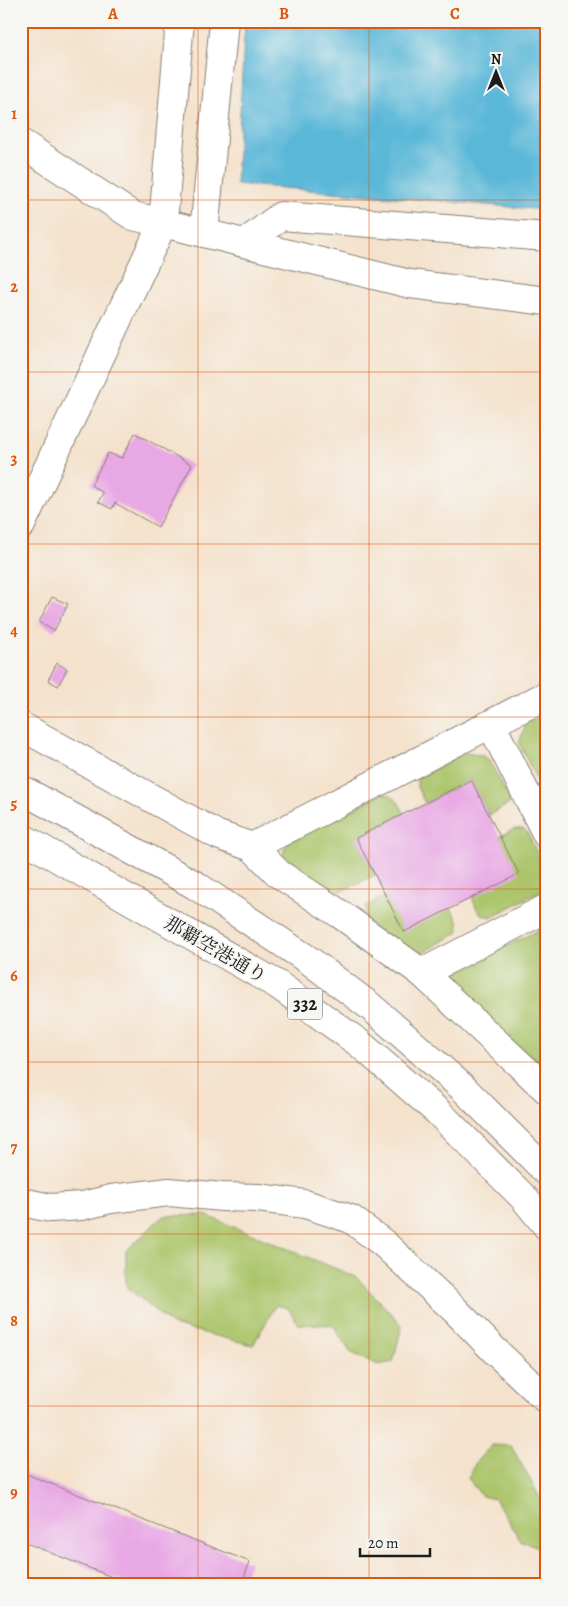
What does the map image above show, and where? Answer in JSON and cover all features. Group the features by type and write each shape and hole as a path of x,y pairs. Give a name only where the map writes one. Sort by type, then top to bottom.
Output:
{"main road":[{"path":"21,525 162,223 180,21"},
{"path":"204,233 224,21"},
{"path":"21,143 133,216 410,284 547,301"},
{"path":"245,243 281,216 547,238"},
{"path":"252,847 547,695"},
{"path":"490,724 547,835"},
{"path":"21,726 218,835 252,847 279,874 340,914 422,973 547,1090"},
{"name":"那覇空港通り","path":"21,789 194,885 310,961 371,1007 462,1087 547,1172"},
{"name":"那覇空港通り","path":"21,837 278,985 358,1043 438,1112 524,1198 547,1226"},
{"path":"422,973 547,908"},
{"path":"21,1202 51,1208 82,1206 169,1192 258,1198 305,1204 351,1220 383,1243 456,1310 496,1352 547,1400"}],"green space":[{"path":"541,718 547,722 547,786 538,782 519,743 527,721"},
{"path":"464,753 482,755 488,759 510,799 509,804 489,815 471,780 425,803 417,787 417,778"},
{"path":"383,793 396,800 404,814 357,838 375,875 335,894 327,894 285,867 283,853 290,841"},
{"path":"515,829 523,829 527,832 544,867 545,884 539,892 491,917 483,915 478,911 472,897 500,836"},
{"path":"386,896 451,908 458,921 459,932 420,954 411,954 366,922 366,906"},
{"path":"547,926 547,1079 453,986 453,976 458,970"},
{"path":"205,1215 356,1277 402,1325 393,1362 378,1365 350,1352 333,1325 298,1324 288,1308 276,1305 253,1345 172,1325 126,1286 126,1251 163,1216"},
{"path":"492,1445 511,1446 547,1510 547,1550 520,1540 495,1499 482,1496 468,1479 476,1462"}],"water":[{"path":"245,21 547,21 547,210 236,184"}],"building":[{"path":"135,433 192,465 158,527 115,503 112,509 98,502 103,493 91,485 108,453 122,458"},
{"path":"52,597 68,604 54,631 39,622"},
{"path":"57,663 67,669 58,686 48,680"},
{"path":"471,780 519,874 404,932 356,838"},
{"path":"21,1472 250,1562 241,1585 132,1585 21,1541"}]}
